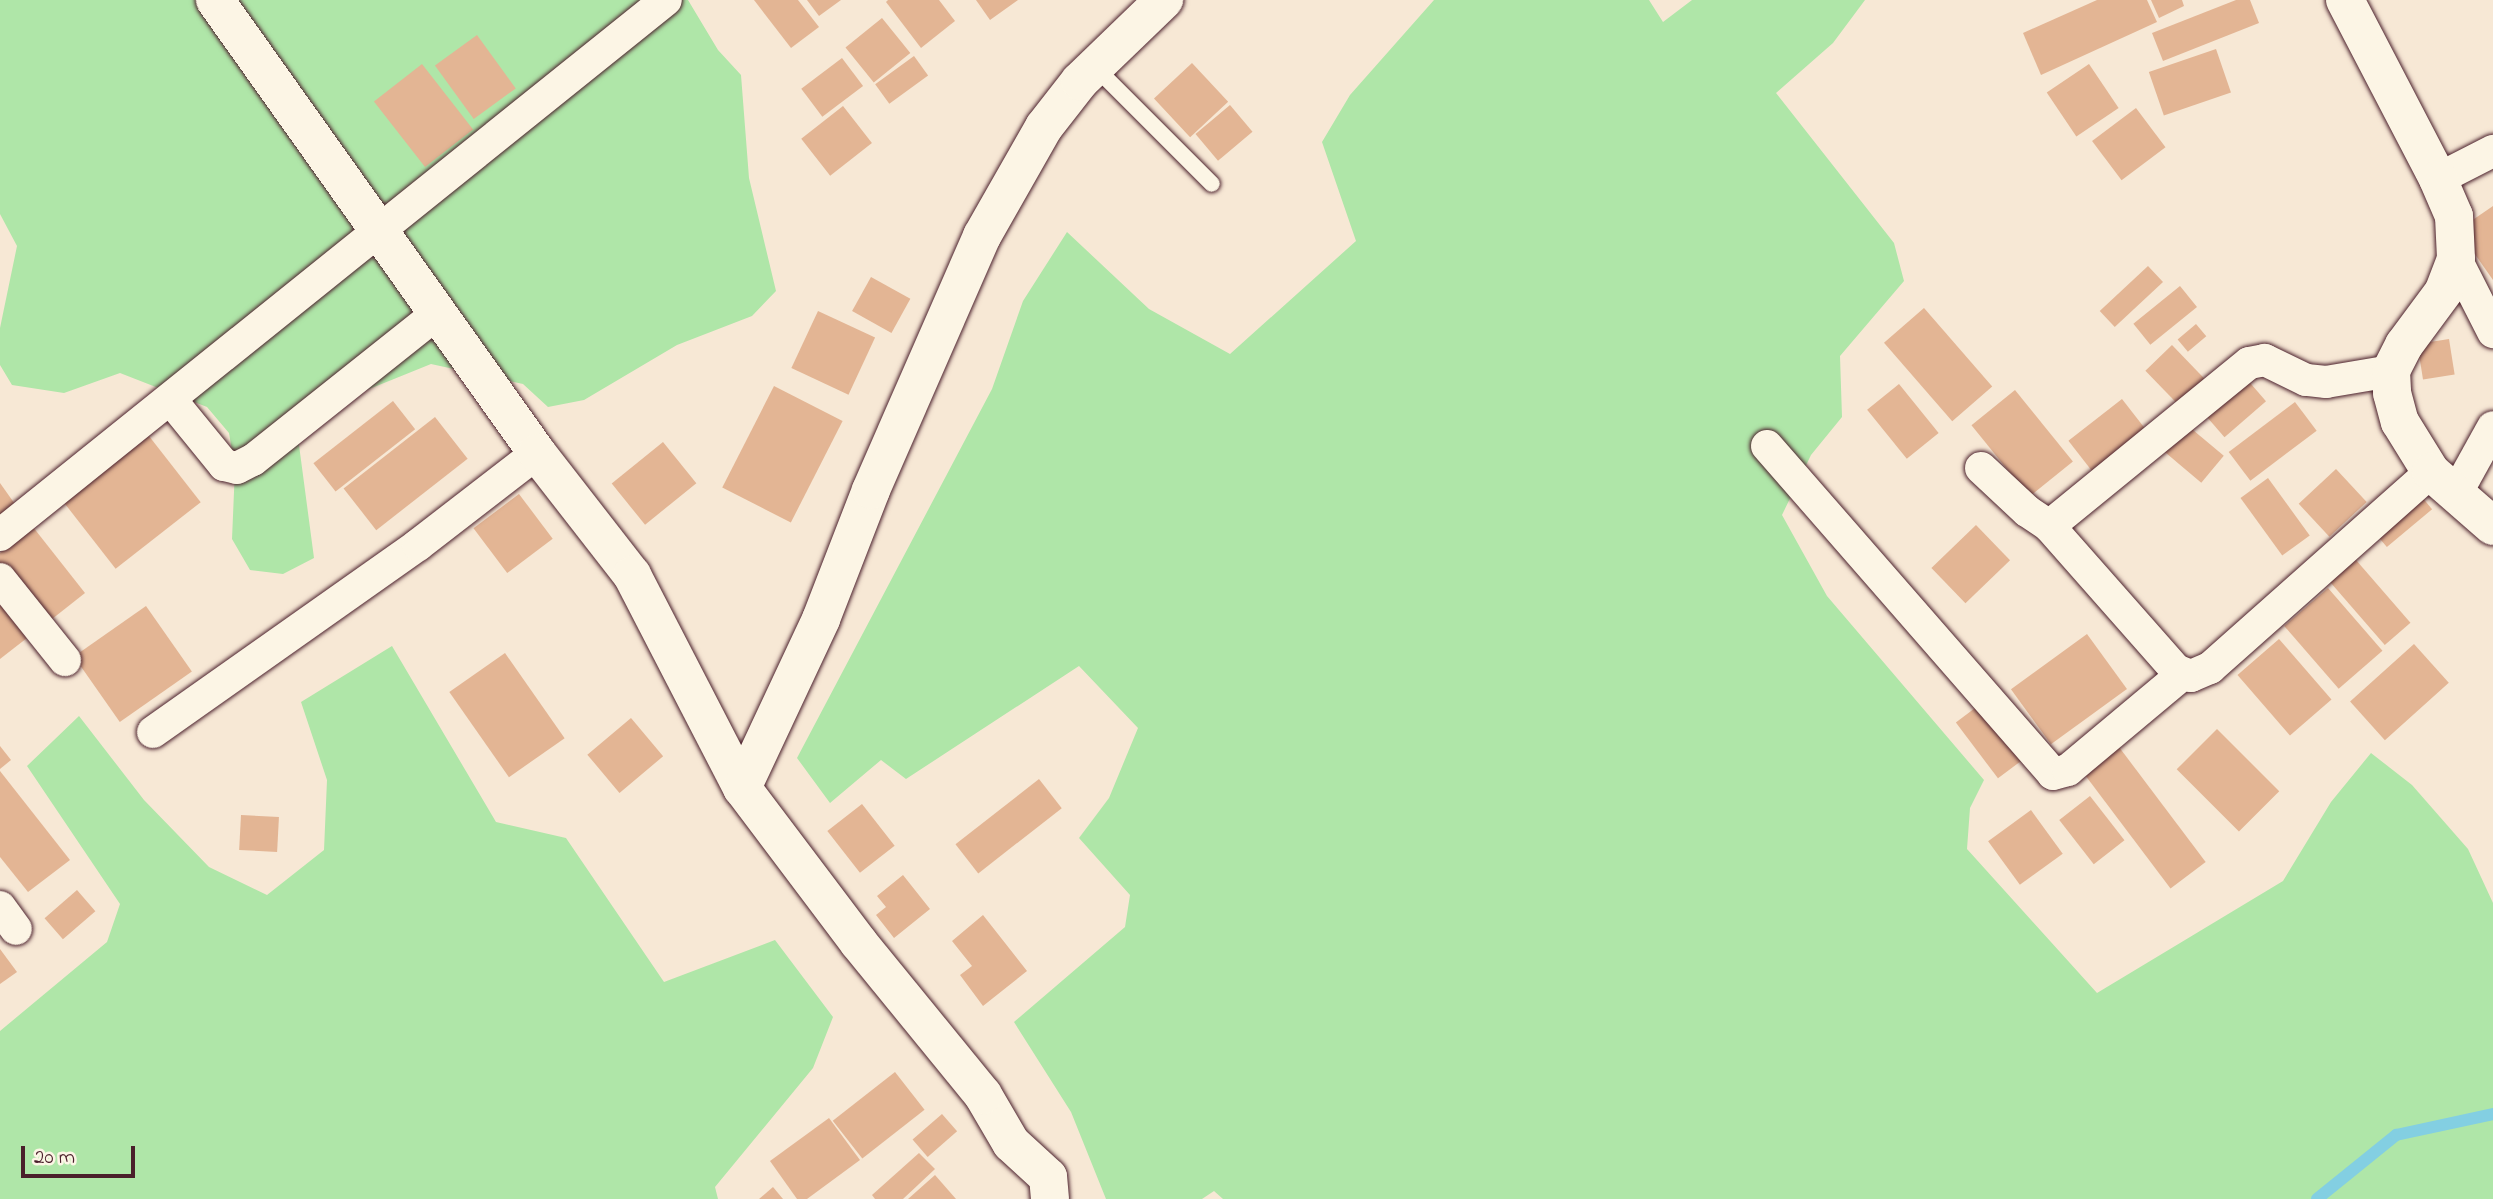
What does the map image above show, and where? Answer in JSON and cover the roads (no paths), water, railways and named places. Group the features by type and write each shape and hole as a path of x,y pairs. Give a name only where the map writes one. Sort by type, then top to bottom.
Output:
{"street":[{"path":"215,0 537,453 632,575 741,788 859,943 983,1095 1012,1143 1048,1177 1051,1199"},
{"path":"0,535 666,0"},
{"path":"741,788 821,619 876,478 982,236 1044,127 1095,67 1164,0"},
{"path":"2345,0 2438,179 2454,216 2456,258 2444,291 2404,345 2391,371 2392,393 2400,422 2444,482 2493,526"},
{"path":"2438,179 2493,151"},
{"path":"2456,258 2493,332"},
{"path":"171,400 224,465 237,468 253,460 438,313"},
{"path":"2049,526 2249,363 2265,359 2306,380 2326,382 2391,371"},
{"path":"1767,446 2053,774 2068,770 2183,674 2200,674 2210,667 2444,482 2493,427"},
{"path":"153,732 418,545 537,453"},
{"path":"1980,468 2027,511 2049,526 2183,674"},
{"path":"0,579 65,660"}],"lane":[{"path":"1095,67 1212,184"}],"waterway":[{"path":"2317,1199 2396,1135 2493,1114"}]}
